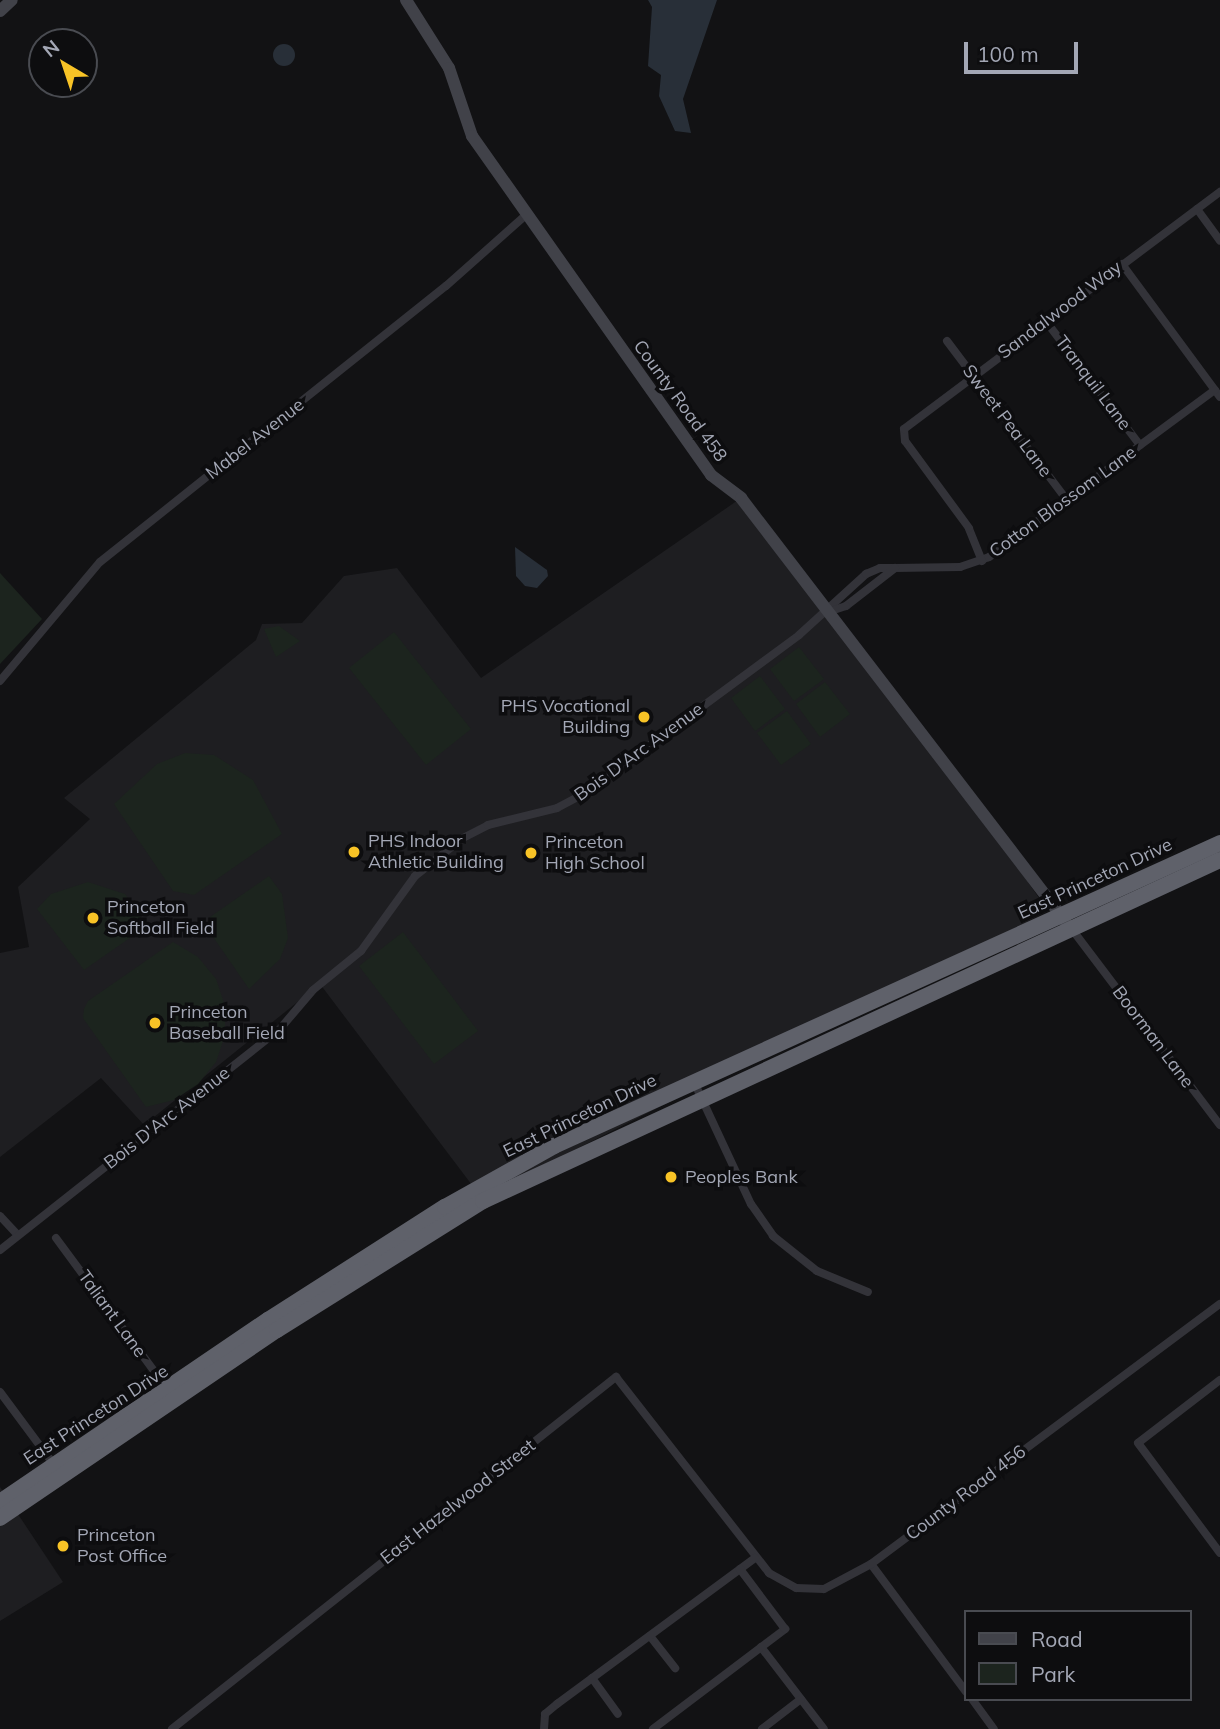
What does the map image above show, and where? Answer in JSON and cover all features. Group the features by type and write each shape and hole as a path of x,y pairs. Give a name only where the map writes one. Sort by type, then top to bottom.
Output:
{"highway":[{"name":"East Princeton Drive","path":"1066,922 1220,843"},
{"name":"East Princeton Drive","path":"0,1518 58,1470 169,1391 189,1384 445,1207 554,1146 697,1090 1066,922 1220,860"},
{"name":"East Princeton Drive","path":"0,1502 58,1470 458,1215 563,1163 697,1090"},
{"path":"554,1146 563,1163"}],"street":[{"path":"0,10 12,0"},
{"name":"County Road 458","path":"407,0 449,68 472,136 711,475 741,498 1066,922"},
{"name":"Sandalwood Way","path":"982,561 969,528 902,431 1045,320 1220,192"},
{"path":"1197,209 1220,240"},
{"name":"Mabel Avenue","path":"0,681 40,639 100,562 446,286 527,214"},
{"path":"1122,264 1217,394"},
{"name":"Tranquil Lane","path":"1045,320 1140,445"},
{"name":"Sweet Pea Lane","path":"947,341 1067,500"},
{"name":"Cotton Blossom Lane","path":"827,612 838,595 870,571 960,567 982,561 1140,445 1217,394"},
{"path":"827,612 846,606 895,568"},
{"name":"Bois D'Arc Avenue","path":"0,1250 279,1030 313,990 361,951 412,880 437,858 482,827 557,808 585,793 827,612"},
{"name":"Boorman Lane","path":"1066,922 1220,1125"},
{"path":"697,1090 751,1203 773,1236 817,1271 868,1292"},
{"path":"0,1216 18,1236"},
{"name":"Taliant Lane","path":"56,1238 169,1391"},
{"name":"County Road 456","path":"716,1506 755,1558 781,1582 810,1590 837,1586 871,1564 1220,1304"},
{"name":"East Hazelwood Street","path":"172,1729 616,1377 716,1506"},
{"path":"1220,1380 1138,1443 1220,1553"},
{"path":"0,1392 58,1470"},
{"path":"544,1729 545,1714 755,1558"},
{"path":"871,1564 964,1689"},
{"path":"653,1729 785,1629 740,1569"},
{"path":"650,1636 675,1668"},
{"path":"761,1647 824,1729"},
{"path":"592,1678 618,1714"},
{"path":"762,1729 801,1699"},
{"path":"973,1701 994,1729"}],"shaded area":[{"path":"648,0 717,0 683,99 691,133 675,131 659,96 661,75 648,66 652,7"},
{"path":"284,44 292,47 295,55 292,63 284,66 276,63 273,55 276,47"},
{"name":"Princeton High School","path":"741,498 954,776 1048,911 481,1197 320,984 144,1125 101,1078 0,1157 0,953 29,947 18,887 90,819 64,798 256,640 262,624 302,623 344,576 397,568 481,678"},
{"path":"515,547 547,570 548,576 537,588 525,586 516,576"},
{"path":"0,1487 63,1582 0,1621"}],"green space":[{"path":"0,573 42,619 0,664"},
{"path":"279,626 300,641 276,657 264,629"},
{"path":"394,632 471,729 426,765 349,668"},
{"path":"799,647 824,679 794,701 770,669"},
{"path":"760,676 785,709 755,731 731,698"},
{"path":"825,682 850,714 820,737 796,704"},
{"path":"787,711 811,744 781,765 757,733"},
{"path":"185,753 214,755 253,780 282,834 194,895 173,891 114,804 157,764"},
{"path":"269,876 282,894 288,938 280,959 249,989 207,928 210,917"},
{"name":"Princeton Softball Field","path":"88,882 125,894 147,926 84,970 37,909 51,894"},
{"path":"403,932 478,1031 434,1064 359,966"},
{"name":"Princeton Baseball Field","path":"173,942 198,957 216,979 225,1006 225,1035 216,1062 198,1084 174,1100 146,1107 83,1018 84,1009 88,1001"}],"place":[{"name":"PHS Vocational Building","path":"644,717"},
{"name":"PHS Indoor Athletic Building","path":"354,852"},
{"name":"Princeton High School","path":"531,853"},
{"name":"Princeton Softball Field","path":"93,918"},
{"name":"Princeton Baseball Field","path":"155,1023"},
{"name":"Peoples Bank","path":"671,1177"},
{"name":"Princeton Post Office","path":"63,1546"}]}
